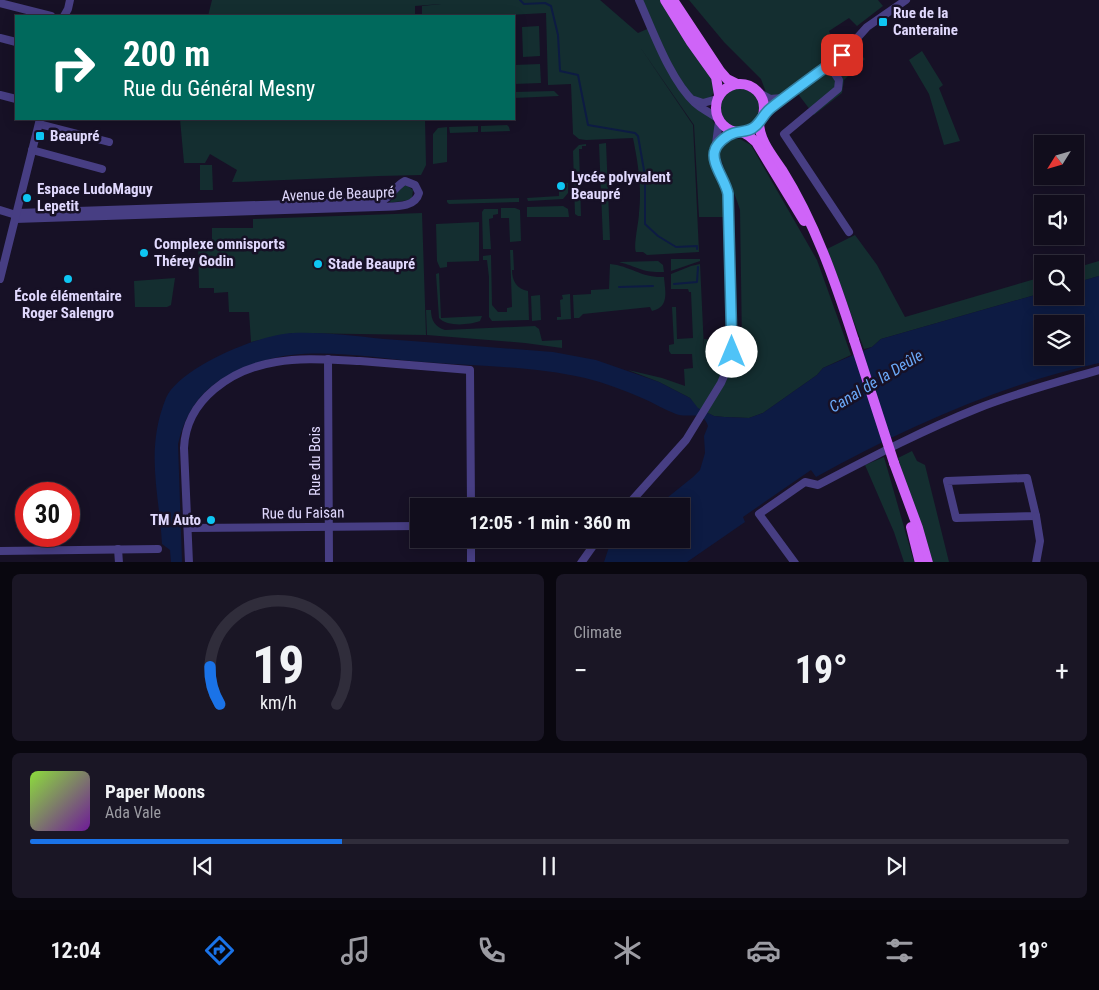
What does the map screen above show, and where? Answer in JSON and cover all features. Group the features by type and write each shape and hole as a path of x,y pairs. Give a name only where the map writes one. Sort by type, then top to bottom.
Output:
{"main road":[{"path":"665,0 691,42 716,77 718,84 716,108 718,119 727,128 752,138 758,145 806,226 836,287"},
{"path":"673,0 717,68 727,79 737,84 747,85 758,92 763,102 761,119 762,140 811,222 836,287 928,562"},
{"path":"718,97 727,88 737,84"},
{"path":"739,132 752,129 761,119"},
{"path":"894,463 920,562"}],"street":[{"path":"65,15 70,0"},
{"path":"634,498 694,428 729,367 733,346 728,194 726,184 715,163 714,151 718,119 690,98 671,70 639,0"},
{"path":"761,119 786,96 849,48 868,27 906,0"},
{"path":"5,2 47,15"},
{"path":"0,38 15,42"},
{"path":"829,65 839,80 838,89 834,95 784,134 850,232"},
{"path":"758,92 767,98 776,100 786,96"},
{"path":"0,95 15,99"},
{"path":"690,98 703,103 718,97"},
{"path":"0,279 39,122 109,142"},
{"path":"714,151 725,138 739,132"},
{"path":"32,150 102,169"},
{"name":"Avenue de Beaupré","path":"405,181 415,185 418,193 416,200 410,204 385,207 16,216 380,201 388,198 398,185 405,181"},
{"path":"0,210 16,216"},
{"path":"189,562 184,437 195,410 206,396 226,381 263,365 288,360 328,360 470,370 471,498"},
{"name":"Rue du Bois","path":"328,360 330,562"},
{"path":"795,562 759,514 805,482 818,485 904,440 969,412 1024,392 1099,370"},
{"path":"1036,516 956,518 947,482 1027,478 1036,516 1040,541 1036,562"},
{"name":"Rue du Faisan","path":"188,528 410,526"},
{"path":"471,548 471,562"},
{"path":"581,562 591,548"},
{"path":"118,549 118,562"},
{"path":"0,551 158,549"}],"green space":[{"path":"212,0 600,0 638,33 654,26 642,0 662,0 714,81 714,92 711,97 705,100 705,112 714,124 715,130 709,155 712,169 723,193 725,217 699,217 694,125 640,47 693,125 699,252 647,255 643,252 636,252 640,184 633,138 586,140 579,139 573,134 571,84 548,85 546,13 422,15 422,6 441,4 415,6 415,15 208,15"},
{"path":"689,0 878,0 883,6 857,26 849,18 829,31 837,49 845,58 855,49 865,59 844,80 842,93 814,115 792,86 777,97 767,95 761,79 724,42"},
{"path":"539,26 540,56 523,57 522,27"},
{"path":"922,51 943,85 939,88 960,141 944,145 929,94 909,60"},
{"path":"540,64 541,83 515,84 515,65"},
{"path":"740,88 754,94 760,108 754,122 740,128 726,122 720,108 726,94"},
{"path":"554,91 559,96 515,98 515,92"},
{"path":"180,120 425,120 426,165 421,175 232,182 237,170 210,154 205,163 184,163"},
{"path":"507,125 510,131 481,132 481,126"},
{"path":"478,126 478,132 450,133 449,127"},
{"path":"447,127 447,162 433,164 433,134 438,128"},
{"path":"734,139 740,139 751,145 817,260 851,355 823,368 817,375 763,413 749,418 714,416 697,408 690,398 659,382 628,370 685,386 684,369 693,368 692,354 671,354 669,345 674,344 672,307 676,307 677,339 693,338 691,292 688,289 671,289 671,274 691,266 700,264 704,349 704,339 742,343 740,210 719,152 724,145"},
{"path":"606,143 610,240 603,240 599,144"},
{"path":"586,144 586,146 582,146 582,149 579,149 581,216 578,216 575,214 573,151 579,145"},
{"path":"200,165 212,165 213,190 200,190"},
{"path":"559,183 568,183 568,193 563,199 528,201 527,198 559,196"},
{"path":"406,185 413,190 412,198 389,203 401,187"},
{"path":"519,198 519,202 449,204 447,202 447,200"},
{"path":"563,206 568,209 569,217 527,217 527,207"},
{"path":"501,208 520,210 521,241 510,242 509,218 501,218"},
{"path":"484,209 498,209 498,214 493,215 493,218 489,219 491,249 483,249 482,212"},
{"name":"Stade Beaupré","path":"422,213 426,335 293,333 251,342 249,312 229,312 228,292 214,293 214,288 199,288 198,240 212,240 212,228 253,228 253,219"},
{"path":"479,222 479,261 447,262 447,267 440,268 437,261 436,224"},
{"path":"855,235 877,265 905,317 1034,279 1034,295 881,339 872,347 864,349 827,249"},
{"path":"510,250 513,250 514,270 512,270 514,281 518,286 528,291 529,320 492,321 489,317 487,260 483,260 483,256 491,255 492,305 498,312 507,312 507,308 512,307"},
{"path":"671,259 700,259 700,261 671,271"},
{"path":"658,261 663,265 664,272 645,271 619,262"},
{"path":"1099,261 1099,276 1084,280 1084,265"},
{"path":"610,264 649,276 664,277 665,298 662,306 652,311 650,307 583,314 579,318 574,318 573,295 591,294 591,290 609,289"},
{"path":"439,273 441,318 482,316 480,321 453,324 439,318 436,274"},
{"path":"175,278 171,305 167,307 135,307 134,281"},
{"path":"570,294 571,319 557,320 557,317 561,317 560,300 563,299 562,295"},
{"path":"540,295 541,320 532,321 531,296"},
{"path":"426,310 431,310 434,323 445,330 535,326 539,329 542,341 562,340 562,348 427,335"},
{"path":"912,451 917,461 925,465 949,562 932,562 898,458"},
{"path":"884,457 914,562 904,562 894,532 865,465"}],"water":[{"name":"Canal de la Deûle","path":"1099,276 1099,363 1025,383 953,410 918,425 816,477 811,470 743,517 745,522 687,562 604,562 609,548 690,548 690,498 667,498 700,470 705,453 704,436 708,426 703,418 676,414 614,387 565,374 525,369 323,353 284,356 249,366 221,380 209,388 199,399 183,427 178,444 182,562 171,562 170,550 162,544 155,453 156,435 166,398 174,386 204,364 222,354 261,339 293,333 316,333 553,352 596,360 659,382 690,398 698,408 714,416 749,418 763,413 817,375 823,368 872,347 881,339 1034,295 1034,305 1084,305 1084,280"}],"waterway":[{"path":"520,0 524,4 545,3 551,6 558,35 560,71 578,75 588,125 635,133 638,136 645,176 645,224 658,236 676,247 697,246 697,249"},
{"path":"674,284 697,282 698,267"},
{"path":"619,287 653,286"}],"place":[{"name":"Rue de la Canteraine","path":"883,22"},
{"name":"Beaupré","path":"40,136"},
{"name":"Lycée polyvalent Beaupré","path":"561,186"},
{"name":"Espace LudoMaguy Lepetit","path":"27,198"},
{"name":"Complexe omnisports Thérey Godin","path":"144,253"},
{"name":"Stade Beaupré","path":"318,264"},
{"name":"École élémentaire Roger Salengro","path":"68,279"},
{"name":"TM Auto","path":"211,520"}],"route":[{"path":"732,352 728,194 726,184 715,163 714,151 730,135 754,128 762,116 769,110 842,55"}]}
